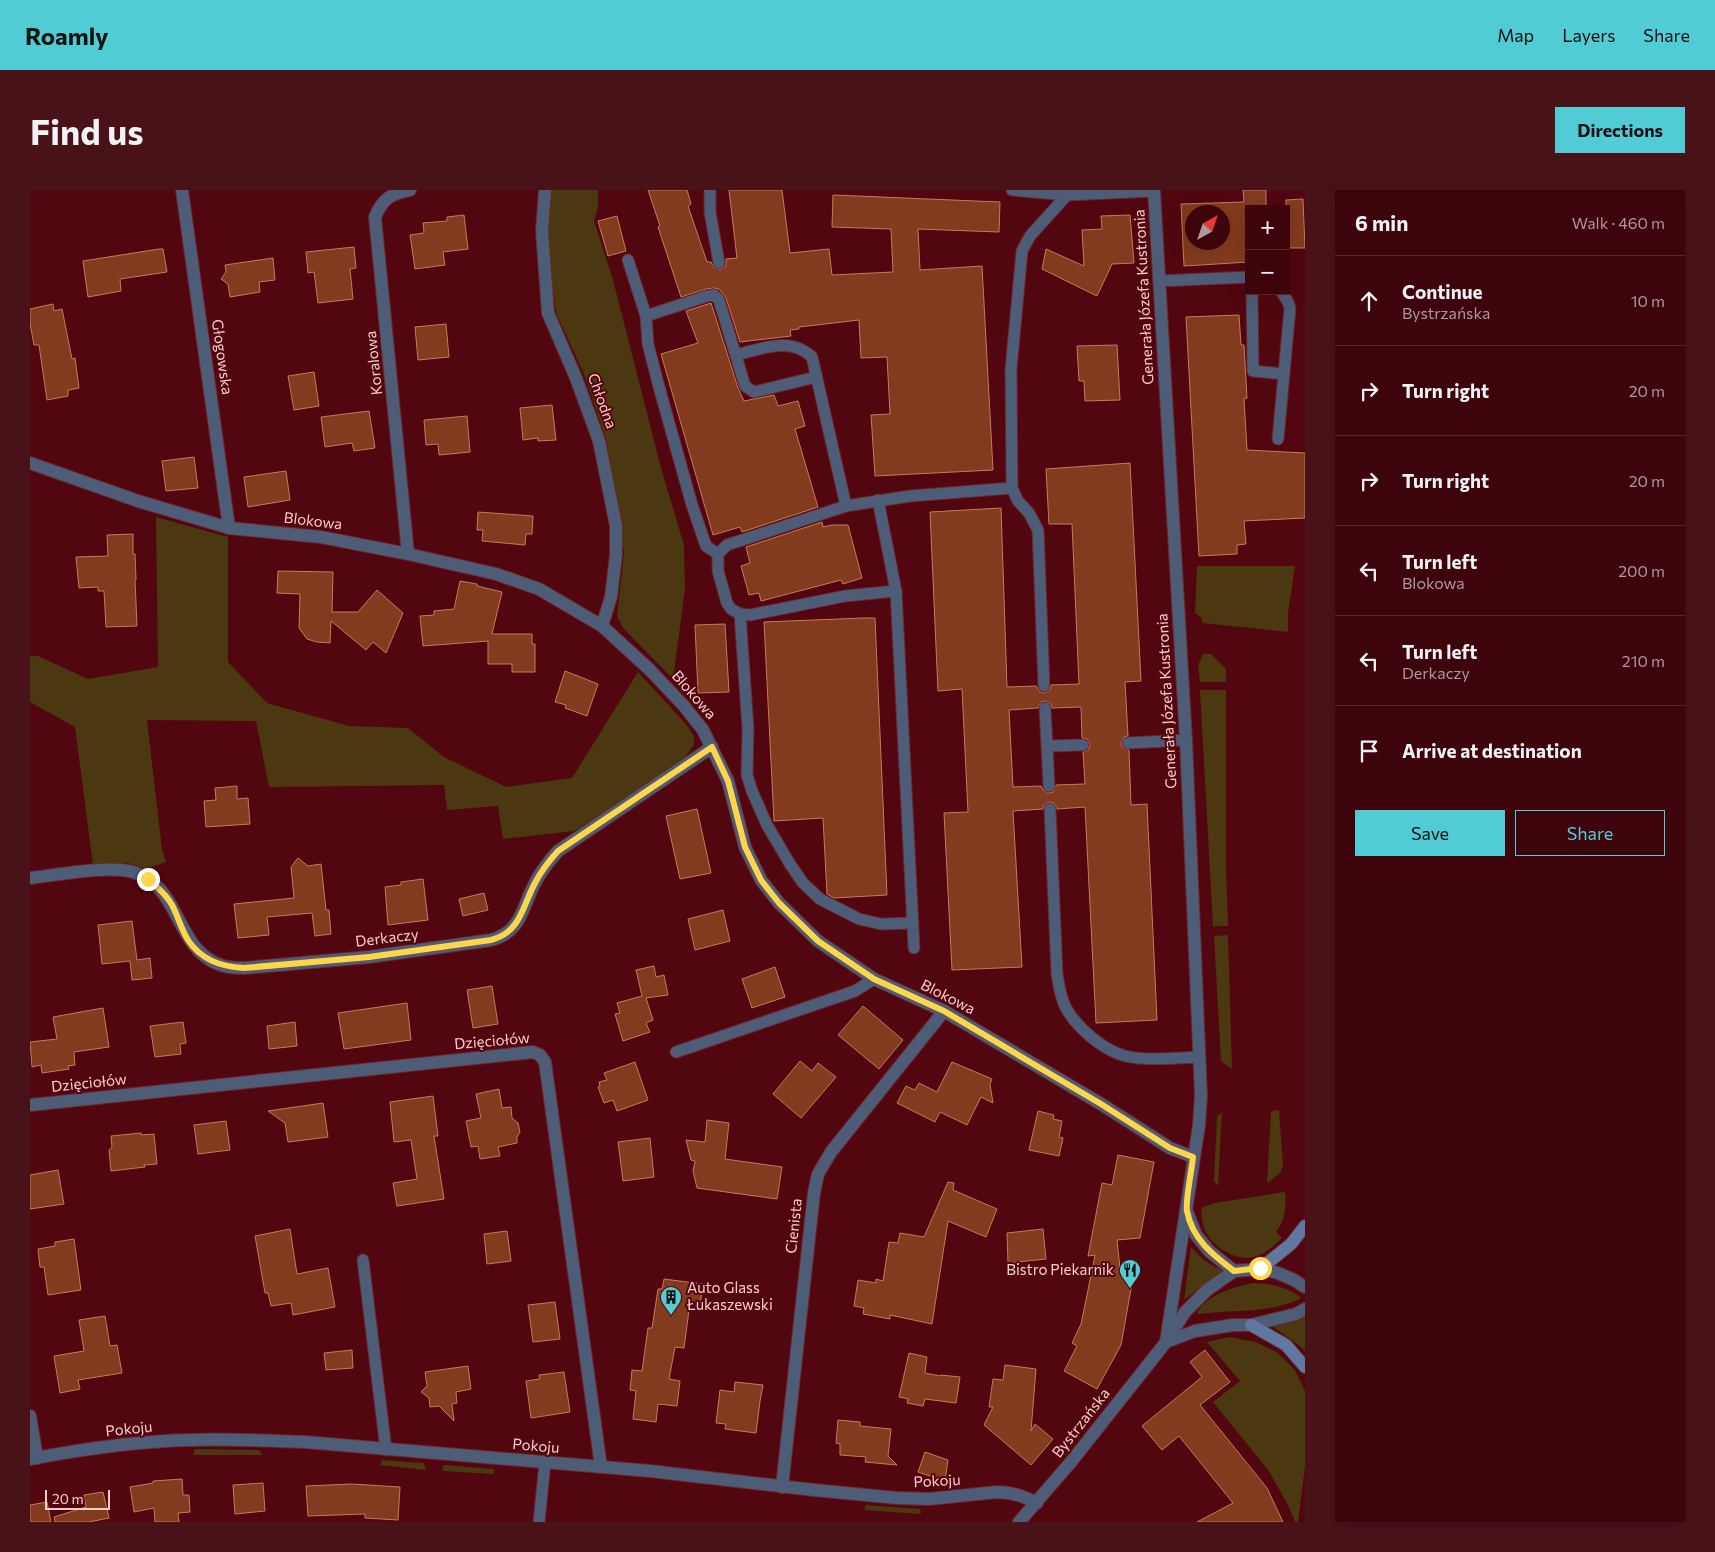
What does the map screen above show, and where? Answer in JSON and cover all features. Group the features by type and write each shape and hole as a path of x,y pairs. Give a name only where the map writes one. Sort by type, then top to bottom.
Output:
{"main road":[{"path":"1260,1268 1291,1244 1305,1226"},
{"path":"1251,1325 1286,1345 1305,1367"}],"street":[{"name":"Głogowska","path":"182,190 229,528"},
{"name":"Koralowa","path":"408,554 375,217 378,209 388,196 410,190"},
{"name":"Chłodna","path":"545,190 542,231 548,313 576,378 599,441 616,526 616,555 611,597 602,626"},
{"name":"Generała Józefa Kustronia","path":"1154,191 1186,740 1201,1096 1199,1125 1166,1342"},
{"name":"Blokowa","path":"30,463 138,501 229,528 321,537 496,574 539,589 602,626 650,670 684,706 703,730 728,781 745,847 761,880 779,903 818,941 874,979 944,1011 1101,1104 1170,1148 1193,1157"},
{"name":"Derkaczy","path":"30,878 109,870 133,872 148,879 161,890 172,904 188,940 202,955 218,964 232,968 369,957 491,940 509,933 545,865 558,851 712,747"},
{"name":"Cienista","path":"782,1486 814,1193 818,1174 832,1152 944,1011"},
{"name":"Dzięciołów","path":"30,1105 533,1052 540,1055 545,1062 601,1467"},
{"name":"Generała Józefa Kustronia","path":"1186,1210 1196,1235 1209,1252 1234,1271"},
{"name":"Bystrzańska","path":"1019,1522 1077,1455 1166,1342 1190,1306 1207,1290 1234,1271 1260,1268 1278,1272 1305,1288"},
{"path":"1166,1342 1195,1331 1214,1327 1251,1325 1296,1314 1305,1309"},
{"path":"30,1416 33,1458"},
{"name":"Pokoju","path":"33,1458 88,1449 190,1440 305,1442 698,1476 897,1498 929,1499 1008,1492 1021,1495 1037,1503"}],"lane":[{"path":"710,190 710,212 719,263"},
{"path":"1012,190 1067,195 1154,191"},
{"path":"1044,686 1038,530 1029,513 1018,502 1012,488 1011,369 1022,251 1030,236 1067,195"},
{"path":"628,260 646,316 648,344 692,505 706,546 718,554"},
{"path":"1159,281 1245,278"},
{"path":"646,316 714,295 719,300 745,386 754,392 816,377"},
{"path":"1252,295 1253,371 1284,374"},
{"path":"1278,439 1290,308 1284,295"},
{"path":"736,355 774,345 786,345 800,348 812,356 846,506"},
{"path":"896,591 845,596 750,615 740,614 727,603 718,571 718,554 727,546 846,506 910,496 1012,488"},
{"path":"878,500 896,591 914,948"},
{"path":"740,614 748,729 747,775 766,825 803,883 820,899 859,919 881,924 913,923"},
{"path":"1045,708 1049,786"},
{"path":"1128,743 1186,740"},
{"path":"1048,746 1083,745"},
{"path":"1050,809 1057,974 1066,1008 1091,1036 1110,1050 1125,1056 1160,1058 1199,1057"},
{"path":"676,1052 855,991 874,979"},
{"path":"363,1260 386,1450"},
{"path":"539,1522 545,1463"}],"shaded area":[{"path":"551,190 598,190 598,207 594,221 613,280 661,468 684,545 685,589 673,679 623,628 617,616 624,553 617,502 606,439 584,374 556,313 547,240"},
{"path":"156,517 228,537 228,662 267,703 349,726 408,728 444,757 506,787 572,778 638,672 686,724 694,736 694,745 680,763 574,831 503,839 498,806 447,810 444,785 269,787 256,721 147,720 162,849 166,862 146,869 128,863 93,865 75,727 30,702 30,656 38,656 88,679 158,667"},
{"path":"1197,566 1295,566 1288,613 1288,632 1203,623 1201,617 1195,613"},
{"path":"1203,654 1211,654 1226,669 1226,682 1200,682 1198,665"},
{"path":"1200,690 1226,690 1226,870 1228,926 1213,926"},
{"path":"1228,935 1232,1069 1221,1061 1214,936"},
{"path":"1279,1110 1283,1165 1280,1173 1267,1183 1271,1111"},
{"path":"1222,1112 1218,1186 1214,1181 1217,1117"},
{"path":"1285,1192 1285,1213 1276,1232 1282,1238 1261,1255 1243,1258 1229,1253 1216,1245 1205,1231 1201,1208 1215,1203"},
{"path":"1191,1247 1205,1261 1223,1271 1184,1300"},
{"path":"1253,1283 1283,1288 1295,1293 1300,1299 1288,1304 1263,1309 1197,1313 1207,1301 1221,1293"},
{"path":"1305,1316 1305,1351 1272,1326"},
{"path":"1229,1337 1256,1342 1278,1353 1295,1370 1305,1391 1305,1466 1298,1522 1295,1522 1269,1471 1213,1402 1240,1381 1207,1342"},
{"path":"195,1449 259,1450 262,1455 193,1455"},
{"path":"382,1460 424,1463 426,1470 380,1465"},
{"path":"444,1465 494,1469 494,1474 442,1471"},
{"path":"866,1505 920,1509 921,1514 864,1510"}],"building":[{"path":"648,190 687,190 691,204 688,206 707,262 711,262 714,268 720,270 726,266 726,259 737,258 729,190 782,190 790,253 829,249 832,275 893,272 891,229 832,227 833,195 1000,202 999,232 918,229 920,270 982,266 993,470 875,476 871,415 890,414 887,357 861,358 859,320 799,327 799,329 790,330 791,336 740,342 726,298 719,289 706,289 681,297"},
{"path":"1243,190 1266,190 1266,205 1245,205 1245,262 1184,266 1181,204 1244,202"},
{"path":"1303,199 1305,248 1290,248 1290,205 1286,205 1286,200"},
{"path":"464,215 468,249 443,252 445,265 415,269 410,235 424,233 423,223 447,221 447,217"},
{"path":"1130,215 1134,263 1112,264 1097,296 1042,269 1046,249 1084,266 1082,230 1102,229 1101,216"},
{"path":"617,216 626,251 608,256 598,221"},
{"path":"354,247 356,268 350,269 353,299 318,303 314,272 308,273 306,252"},
{"path":"163,249 167,272 120,279 121,291 88,297 83,261"},
{"path":"273,258 275,280 259,282 260,292 230,297 228,284 221,279 226,272 225,265"},
{"path":"711,303 738,388 744,401 774,395 778,406 798,401 805,426 795,429 818,507 742,532 740,527 713,535 661,354 698,343 686,311"},
{"path":"53,304 54,311 62,309 72,359 75,358 79,388 68,390 68,396 47,400 39,345 34,345 30,324 30,309"},
{"path":"1239,315 1241,345 1244,345 1247,398 1244,399 1247,450 1305,453 1305,518 1244,521 1246,544 1237,545 1237,554 1199,556 1186,317"},
{"path":"446,324 449,357 418,360 415,327"},
{"path":"1117,345 1120,400 1085,401 1084,381 1079,381 1077,346"},
{"path":"314,372 319,406 294,410 288,376"},
{"path":"552,405 556,440 538,441 538,438 523,440 520,408"},
{"path":"369,411 375,448 354,451 352,443 325,447 321,417"},
{"path":"467,416 470,452 439,455 438,444 426,445 424,420"},
{"path":"194,457 198,488 166,491 162,461"},
{"path":"1130,463 1141,681 1125,682 1128,736 1124,737 1121,743 1122,747 1129,750 1131,805 1147,804 1157,1020 1096,1023 1085,807 1057,809 1054,803 1049,802 1044,805 1043,809 1013,811 1022,967 952,970 944,813 968,812 962,689 938,691 930,512 1001,508 1007,687 1036,686 1040,692 1045,693 1050,690 1051,685 1079,684 1072,524 1049,524 1046,469","holes":["1045,701 1051,704 1052,708 1081,707 1082,738 1087,739 1090,744 1089,749 1083,752 1085,784 1056,785 1053,792 1049,793 1043,790 1041,786 1013,787 1009,710 1038,708 1041,702"]},
{"path":"286,471 290,500 248,507 244,477"},
{"path":"478,512 533,516 532,534 526,534 525,545 482,541 483,530 477,530"},
{"path":"822,522 823,527 848,525 862,578 843,584 841,580 761,601 759,593 749,595 741,566 750,563 746,547"},
{"path":"133,534 137,626 106,627 104,591 98,591 98,587 79,588 76,557 108,556 107,535"},
{"path":"278,571 333,572 332,612 358,612 377,590 403,613 386,653 373,642 366,650 331,621 330,643 307,639 299,628 300,594 277,593"},
{"path":"460,581 502,592 492,634 532,634 532,644 535,644 535,672 512,672 512,664 488,664 488,641 423,646 420,616 434,615 434,611 454,609"},
{"path":"875,618 887,895 834,898 827,894 823,818 774,821 764,622"},
{"path":"725,624 729,692 698,693 695,625"},
{"path":"565,671 598,684 587,716 565,708 566,705 555,702"},
{"path":"237,786 237,799 248,798 250,824 206,827 204,801 216,800 215,788"},
{"path":"697,809 711,873 680,879 666,816"},
{"path":"298,858 308,866 321,864 326,910 329,910 331,934 315,936 312,913 267,917 269,935 238,938 234,904 294,898 291,867"},
{"path":"423,879 428,920 388,925 385,887 401,885 401,882"},
{"path":"484,893 488,910 463,916 459,899"},
{"path":"723,910 730,941 695,950 688,919"},
{"path":"132,921 137,960 150,958 152,978 132,980 130,961 102,964 98,925"},
{"path":"654,966 656,977 664,975 668,995 646,998 653,1020 646,1023 650,1032 623,1041 615,1014 620,1013 617,1003 642,996 636,970"},
{"path":"775,967 785,997 752,1008 742,979"},
{"path":"492,986 498,1024 473,1028 467,990"},
{"path":"407,1003 411,1040 344,1049 338,1013"},
{"path":"863,1006 903,1040 879,1069 838,1035"},
{"path":"103,1008 109,1047 74,1052 75,1065 68,1066 69,1069 42,1073 41,1065 32,1067 30,1042 57,1039 53,1017"},
{"path":"183,1022 186,1043 180,1044 181,1054 155,1057 150,1026"},
{"path":"295,1022 297,1046 269,1049 267,1026"},
{"path":"800,1061 812,1071 818,1063 836,1077 801,1118 773,1094"},
{"path":"635,1062 648,1100 617,1111 613,1100 604,1103 598,1087 600,1086 599,1082 607,1080 604,1073"},
{"path":"952,1062 992,1079 990,1084 993,1103 981,1097 967,1125 940,1112 935,1122 897,1103 906,1086 915,1090 919,1083 937,1092"},
{"path":"499,1089 502,1108 511,1107 512,1118 518,1123 520,1132 517,1137 517,1143 498,1147 500,1156 480,1159 478,1146 471,1147 466,1121 481,1118 476,1094"},
{"path":"433,1096 438,1136 434,1136 444,1199 397,1206 393,1183 417,1179 411,1140 394,1142 390,1102"},
{"path":"323,1103 328,1137 288,1142 285,1123 268,1111"},
{"path":"1038,1111 1054,1115 1053,1119 1062,1121 1059,1137 1063,1138 1059,1156 1029,1150"},
{"path":"707,1120 729,1123 725,1159 782,1167 777,1199 697,1188 693,1171 695,1161 691,1160 686,1140 705,1142"},
{"path":"226,1121 230,1150 198,1154 194,1125"},
{"path":"141,1133 141,1135 154,1134 157,1164 111,1171 109,1150 112,1147 111,1136"},
{"path":"650,1138 654,1177 623,1181 618,1142"},
{"path":"1118,1155 1154,1162 1140,1238 1117,1240 1120,1269 1134,1272 1121,1345 1097,1389 1064,1371 1077,1346 1072,1343 1081,1324 1095,1255 1088,1256 1102,1183 1112,1185"},
{"path":"58,1170 64,1204 30,1209 30,1175"},
{"path":"948,1182 954,1183 953,1190 997,1209 986,1237 948,1221 932,1324 890,1315 890,1319 863,1314 864,1308 854,1306 858,1280 876,1283 876,1279 883,1281 889,1242 898,1243 900,1233 924,1237"},
{"path":"290,1229 297,1274 328,1268 335,1307 293,1315 291,1303 271,1306 268,1293 265,1293 255,1236"},
{"path":"1043,1229 1046,1259 1008,1263 1007,1233"},
{"path":"507,1231 511,1261 487,1264 484,1234"},
{"path":"74,1239 81,1290 48,1295 44,1267 40,1267 38,1249 55,1246 55,1242"},
{"path":"664,1279 703,1284 700,1305 690,1303 684,1348 675,1347 669,1379 680,1381 677,1406 658,1404 656,1422 633,1419 636,1391 630,1390 632,1370 642,1371 648,1328 652,1328 658,1289 662,1289"},
{"path":"555,1302 560,1339 533,1342 528,1305"},
{"path":"105,1316 110,1346 117,1345 122,1373 78,1380 80,1389 60,1393 54,1356 84,1351 79,1320"},
{"path":"352,1350 353,1368 326,1370 324,1353"},
{"path":"1205,1350 1230,1382 1200,1405 1267,1488 1283,1522 1197,1522 1233,1503 1179,1436 1162,1450 1142,1426 1202,1377 1190,1362"},
{"path":"909,1353 927,1357 925,1373 960,1377 956,1403 925,1399 923,1406 907,1403 908,1399 899,1397"},
{"path":"1005,1365 1036,1369 1031,1431 1035,1424 1053,1439 1031,1465 984,1425 993,1407 989,1407 993,1379 1003,1380"},
{"path":"468,1366 471,1389 456,1392 457,1403 452,1404 454,1421 439,1406 430,1407 429,1398 421,1392 427,1386 425,1372"},
{"path":"564,1372 570,1412 531,1418 526,1381 540,1379 539,1375"},
{"path":"735,1382 763,1385 756,1433 725,1429 726,1424 716,1423 720,1390 734,1392"},
{"path":"838,1420 860,1422 860,1426 891,1429 888,1456 897,1465 865,1462 866,1457 840,1455 840,1444 836,1443"},
{"path":"925,1452 948,1460 945,1481 918,1472"},
{"path":"182,1479 183,1495 189,1495 190,1512 178,1513 179,1522 155,1522 154,1508 134,1512 130,1487 153,1483 153,1481"},
{"path":"263,1483 265,1511 235,1514 233,1485"},
{"path":"352,1484 400,1487 398,1520 365,1518 365,1514 308,1516 306,1486"},
{"path":"103,1492 109,1518 89,1522 55,1522 54,1517 86,1507 84,1495"},
{"path":"47,1502 51,1522 30,1522 30,1505"}],"place":[{"name":"Bistro Piekarnik","path":"1130,1289"},
{"name":"Auto Glass Łukaszewski","path":"671,1316"}],"route":[{"path":"148,879 161,890 172,904 188,940 202,955 218,964 232,968 369,957 491,940 509,933 519,918 534,884 545,865 558,851 712,747 728,781 745,847 761,880 779,903 818,941 874,979 944,1011 1101,1104 1170,1148 1181,1154 1193,1157 1186,1210 1196,1235 1209,1252 1234,1271 1260,1268"}]}
